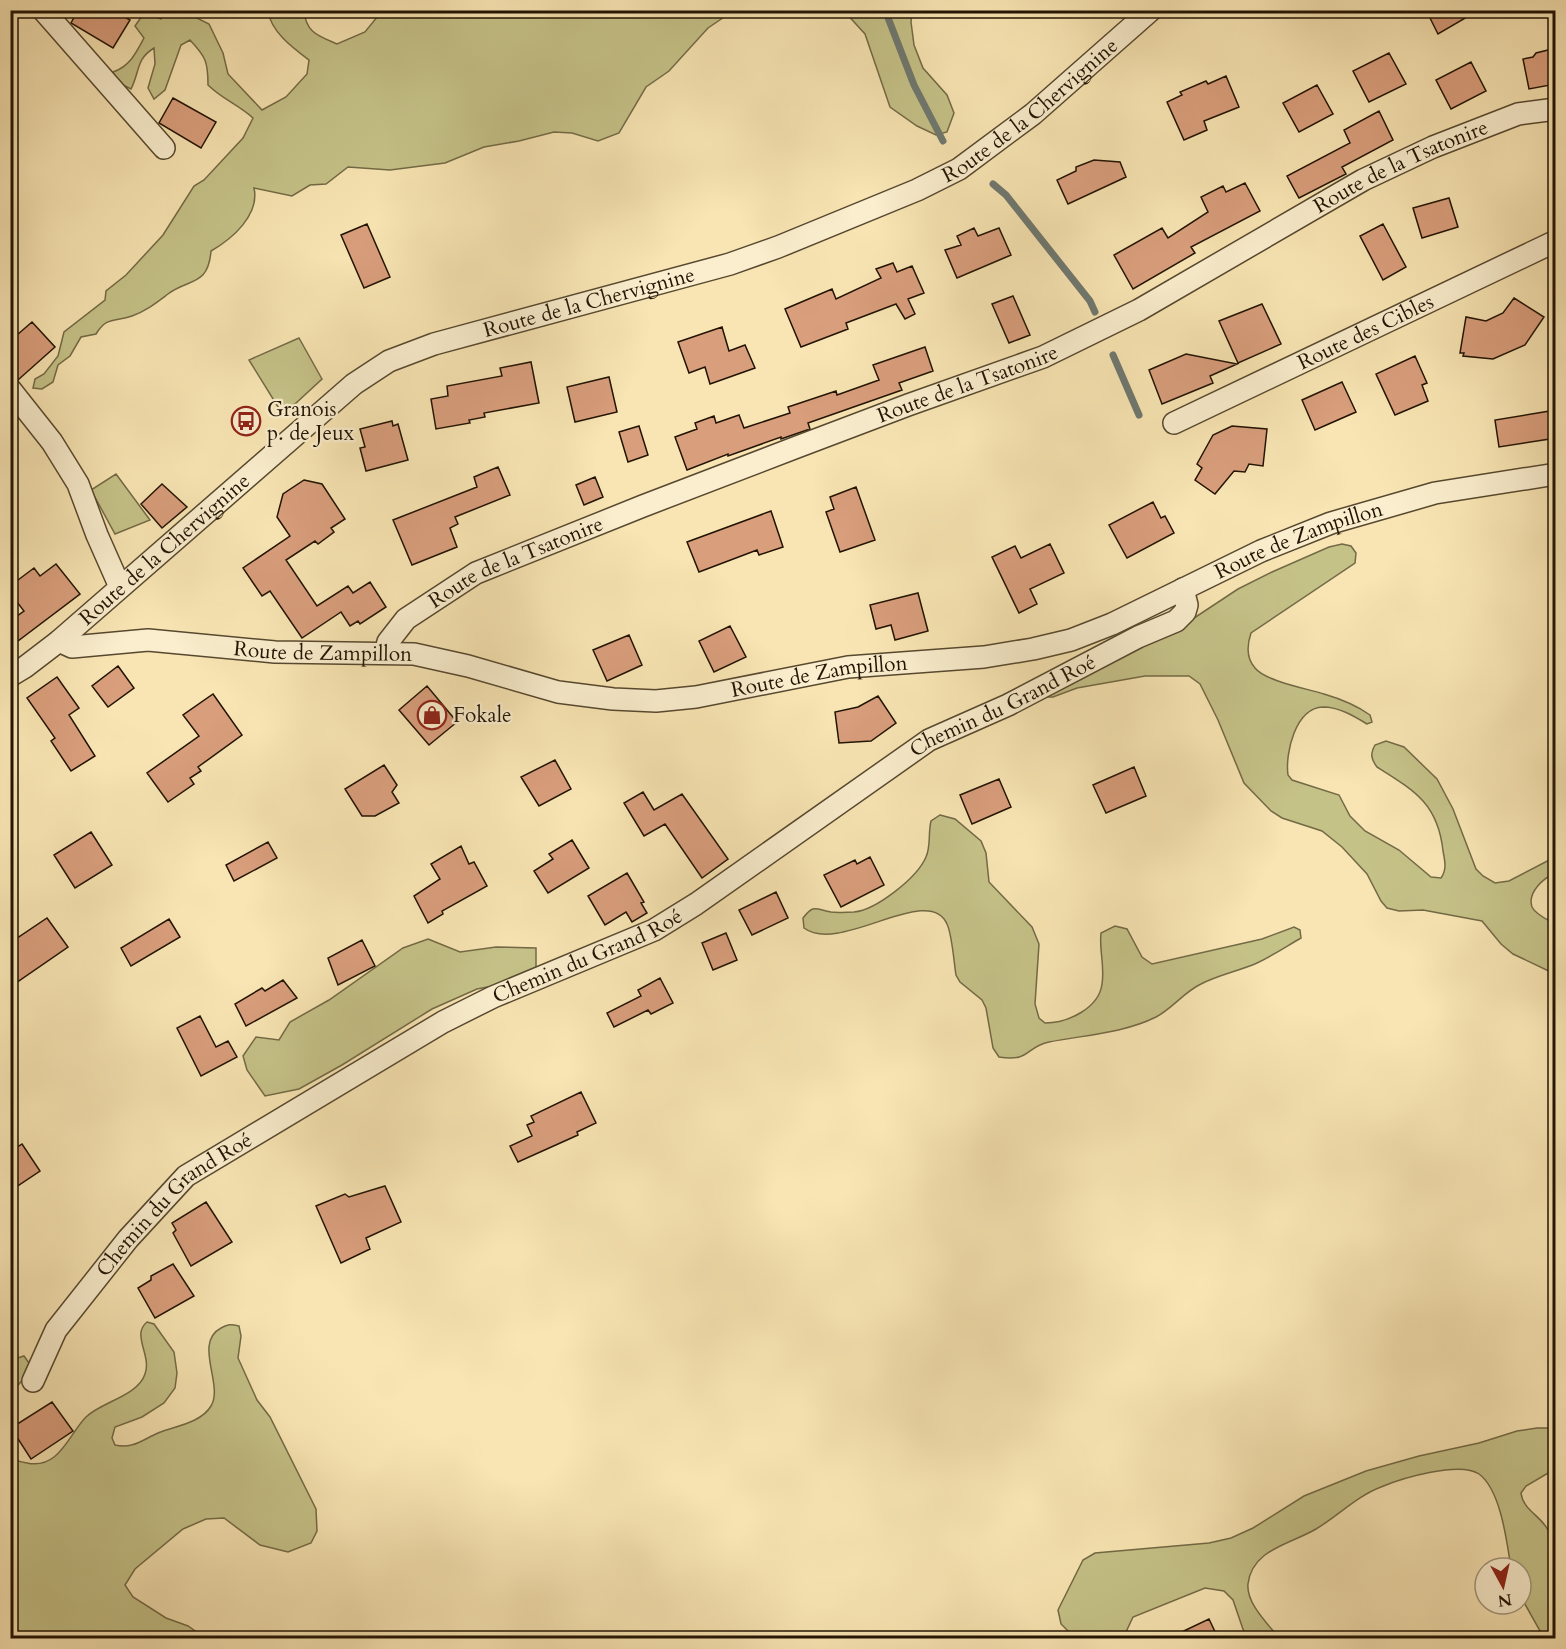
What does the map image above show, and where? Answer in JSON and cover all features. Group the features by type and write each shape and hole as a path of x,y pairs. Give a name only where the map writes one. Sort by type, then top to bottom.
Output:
{"street":[{"path":"44,10 164,148"},
{"name":"Route de la Chervignine","path":"10,676 26,668 59,641 354,384 389,361 434,344 730,264 778,247 917,190 983,153 1033,114 1151,10"},
{"name":"Route de la Tsatonire","path":"385,653 388,642 406,619 476,573 786,451 1043,357 1139,310 1363,180 1433,147 1518,114 1556,110"},
{"name":"Route des Cibles","path":"1174,423 1556,241"},
{"path":"10,389 52,442 78,484 97,535 120,586"},
{"name":"Route de Zampillon","path":"59,641 72,647 148,640 275,652 414,654 441,659 558,692 613,699 656,701 696,697 848,666 984,657 1071,640 1112,624 1261,551 1340,520 1454,489 1556,474"},
{"name":"Chemin du Grand Roé","path":"33,1381 56,1330 128,1239 186,1176 443,1022 493,997 606,951 667,922 930,740 1008,705 1176,621 1185,612 1187,605 1183,589"}],"shaded area":[{"path":"160,11 183,11 209,24 223,53 228,74 262,110 286,97 307,74 309,60 278,33 268,11 304,11 307,24 314,33 337,44 365,32 382,11 733,11 708,28 669,71 646,87 619,133 598,141 572,133 554,132 484,147 445,163 390,170 348,167 326,184 310,185 292,196 254,188 255,198 249,217 235,233 211,251 209,263 202,276 176,289 142,312 112,320 104,324 96,334 81,337 70,356 58,365 53,382 42,389 33,388 35,379 44,374 58,356 64,332 105,300 106,291 126,275 163,235 194,186 204,180 243,138 253,118 208,85 205,60 190,40 181,45 165,90 154,99 148,88 155,64 154,48 141,61 131,89 115,81 113,72 128,63 144,38 135,26 144,13 161,19"},
{"path":"844,11 912,11 914,45 923,68 947,95 954,113 947,132 936,135 917,126 890,107 865,34"},
{"path":"299,338 322,379 283,415 249,360"},
{"path":"116,474 150,520 115,534 91,490"},
{"path":"1342,544 1351,546 1356,553 1355,563 1251,633 1249,656 1252,664 1260,673 1348,703 1370,715 1372,722 1367,724 1341,710 1323,707 1313,709 1305,715 1294,733 1288,756 1288,775 1292,780 1339,795 1350,816 1365,831 1399,850 1431,877 1441,878 1445,869 1444,858 1436,821 1430,810 1413,792 1377,767 1372,759 1375,745 1386,741 1404,747 1437,779 1453,809 1476,869 1483,876 1495,883 1509,881 1555,857 1555,873 1538,886 1531,901 1536,912 1555,924 1555,974 1513,954 1501,944 1482,921 1423,910 1399,911 1387,908 1367,874 1342,847 1322,831 1282,818 1271,811 1244,783 1218,720 1200,684 1189,676 1145,676 1077,688 1053,697 1047,697 1045,694 1176,630 1238,589 1329,547"},
{"path":"940,815 955,819 981,841 986,853 989,882 1032,927 1039,944 1035,1004 1039,1018 1045,1023 1072,1017 1089,1007 1095,1000 1100,993 1103,978 1101,933 1115,926 1127,929 1142,957 1152,964 1262,939 1294,927 1300,930 1301,938 1257,963 1201,984 1156,1017 1144,1022 1118,1030 1041,1044 1023,1056 999,1057 993,1048 986,1008 982,1000 960,982 956,975 949,929 937,913 922,911 903,914 839,933 820,934 804,928 803,918 812,909 854,912 873,906 895,892 914,874 926,857 931,821"},
{"path":"428,939 460,952 496,947 536,948 536,974 514,982 477,989 432,1009 299,1089 265,1096 247,1070 243,1056 256,1037 279,1040 290,1022 329,1000 403,948"},
{"path":"147,1322 154,1324 174,1352 177,1373 175,1388 164,1403 142,1417 115,1427 112,1438 115,1445 127,1446 137,1443 194,1420 207,1412 214,1397 209,1344 213,1335 221,1328 230,1325 239,1326 241,1336 238,1358 257,1400 270,1417 316,1509 317,1531 311,1543 288,1552 260,1545 224,1518 206,1519 183,1529 135,1569 125,1585 133,1597 166,1618 188,1626 205,1638 11,1638 11,1457 27,1463 38,1464 47,1461 62,1449 86,1417 135,1388 145,1374 146,1360 141,1333"},
{"path":"24,1356 29,1363 28,1374 11,1393 11,1360"},
{"path":"1555,1428 1555,1469 1526,1486 1521,1493 1525,1504 1545,1525 1552,1542 1557,1583 1555,1638 1544,1638 1532,1616 1533,1556 1509,1556 1502,1518 1493,1492 1479,1474 1459,1469 1431,1472 1390,1483 1372,1491 1316,1529 1265,1555 1251,1572 1248,1591 1254,1606 1279,1638 1246,1638 1233,1600 1224,1591 1205,1588 1133,1617 1125,1638 1075,1638 1061,1624 1058,1610 1083,1560 1095,1553 1209,1543 1231,1538 1253,1528 1304,1496 1366,1471 1419,1456 1479,1443 1517,1431"}],"building":[{"path":"78,10 113,10 130,20 113,48 71,23"},
{"path":"1426,10 1479,10 1438,34"},
{"path":"1556,48 1556,84 1529,89 1523,59"},
{"path":"1389,53 1406,84 1369,102 1353,71"},
{"path":"1471,62 1486,91 1451,109 1436,80"},
{"path":"1226,76 1239,107 1204,121 1207,130 1184,140 1167,102 1182,95 1180,92 1206,81 1208,84"},
{"path":"1317,85 1333,114 1299,132 1283,103"},
{"path":"173,98 216,122 201,148 159,123"},
{"path":"1379,111 1393,140 1342,167 1346,174 1299,198 1287,176 1350,143 1344,130"},
{"path":"1094,160 1120,162 1126,177 1068,204 1057,180 1076,171 1076,167"},
{"path":"1245,183 1260,211 1191,247 1195,253 1133,289 1114,255 1162,228 1168,238 1208,212 1201,197 1223,186 1226,192"},
{"path":"1449,198 1458,227 1422,238 1413,208"},
{"path":"367,224 390,277 364,288 341,235"},
{"path":"1383,224 1406,267 1383,280 1360,236"},
{"path":"974,228 978,236 999,228 1011,255 957,278 945,250 961,245 957,236"},
{"path":"893,263 897,272 912,266 924,293 908,299 915,314 905,319 896,304 846,323 848,329 801,347 785,309 832,289 836,299 881,278 876,269"},
{"path":"1013,296 1030,335 1009,343 992,304"},
{"path":"1514,298 1544,317 1525,345 1493,359 1463,356 1464,353 1460,353 1466,317 1486,321 1503,313"},
{"path":"1262,304 1281,344 1238,363 1219,321"},
{"path":"32,322 55,347 18,380 10,377 10,341"},
{"path":"722,327 729,351 745,345 755,368 710,384 705,367 689,373 678,342"},
{"path":"925,347 933,371 899,383 902,390 808,423 810,429 728,456 728,454 687,470 675,437 697,429 695,423 714,416 716,423 739,415 744,428 790,413 788,407 836,391 837,395 879,380 873,365"},
{"path":"1186,354 1237,364 1210,376 1213,383 1162,404 1149,370"},
{"path":"1415,356 1427,383 1422,385 1428,401 1395,415 1376,374"},
{"path":"531,362 539,403 484,413 485,417 469,420 470,423 436,429 431,399 448,396 447,386 502,376 500,368"},
{"path":"609,377 617,412 575,422 567,387"},
{"path":"1342,382 1356,412 1315,430 1302,400"},
{"path":"1556,410 1556,438 1499,447 1495,420"},
{"path":"392,421 393,426 398,424 408,460 366,471 360,448 365,447 360,429"},
{"path":"639,426 648,455 628,462 619,432"},
{"path":"1232,426 1267,429 1263,466 1249,464 1245,472 1234,471 1215,494 1195,480 1202,468 1197,464 1213,435"},
{"path":"498,467 510,495 455,517 458,524 450,528 457,547 412,565 393,520 477,487 474,477"},
{"path":"595,477 603,497 584,505 576,485"},
{"path":"304,480 322,484 345,519 331,528 334,532 318,544 315,541 286,560 317,606 348,586 353,593 370,582 386,607 360,624 358,621 350,626 341,612 302,638 270,591 262,596 243,568 290,536 277,517 283,494"},
{"path":"162,484 187,507 162,528 141,504"},
{"path":"856,487 875,540 840,552 826,512 834,509 830,497"},
{"path":"1153,502 1161,518 1165,516 1174,533 1127,558 1109,525"},
{"path":"771,511 783,547 759,555 757,550 699,572 687,542"},
{"path":"1050,544 1064,573 1030,589 1037,604 1019,613 992,557 1015,546 1021,558"},
{"path":"56,564 80,594 10,647 10,621 24,611 10,593 10,586 34,568 40,576"},
{"path":"918,593 928,631 895,640 891,625 876,629 870,605"},
{"path":"730,626 746,657 714,672 699,641"},
{"path":"629,635 642,665 607,681 593,650"},
{"path":"118,666 134,688 108,707 92,686"},
{"path":"57,677 79,708 69,715 95,756 71,771 51,741 55,738 27,698"},
{"path":"427,686 457,722 429,745 399,710"},
{"path":"213,694 242,735 198,767 201,771 190,778 194,784 168,802 147,773 199,736 183,715"},
{"path":"878,696 896,723 871,741 839,743 835,712 858,707"},
{"path":"555,760 571,789 539,806 521,777"},
{"path":"384,765 397,785 392,792 399,803 375,816 362,816 345,789"},
{"path":"1134,767 1146,796 1106,813 1093,785"},
{"path":"999,779 1011,807 972,824 960,795"},
{"path":"643,792 654,810 682,794 728,859 702,878 665,824 644,836 624,803"},
{"path":"91,832 112,865 75,888 54,855"},
{"path":"572,840 589,868 548,893 534,871 553,859 549,854"},
{"path":"268,842 277,858 234,881 226,865"},
{"path":"461,846 469,864 474,862 487,886 442,911 443,914 428,923 414,896 440,879 431,864"},
{"path":"870,857 884,885 841,907 824,875 855,860 857,864"},
{"path":"627,873 644,902 641,903 647,913 632,922 626,912 605,925 588,896"},
{"path":"776,892 788,918 752,935 739,910"},
{"path":"47,918 68,947 10,987 10,943"},
{"path":"169,919 180,937 131,966 121,948"},
{"path":"726,933 737,960 713,970 702,943"},
{"path":"362,940 375,966 338,985 328,958"},
{"path":"660,978 673,1003 651,1014 648,1010 614,1027 607,1013 641,996 638,990"},
{"path":"283,980 297,998 246,1026 235,1004 262,988 265,991"},
{"path":"200,1016 216,1047 228,1041 237,1057 201,1076 177,1028"},
{"path":"581,1092 596,1123 577,1132 578,1135 518,1162 510,1146 532,1136 527,1125 534,1122 531,1116"},
{"path":"22,1144 40,1171 10,1191 10,1152"},
{"path":"385,1186 401,1222 366,1238 370,1249 341,1263 316,1206 345,1194 349,1197"},
{"path":"206,1202 232,1242 191,1266 173,1233 176,1230 172,1223"},
{"path":"173,1264 194,1296 155,1318 138,1288 151,1280 151,1276"},
{"path":"52,1402 73,1431 31,1459 11,1428"},
{"path":"1209,1619 1218,1638 1169,1638"}],"waterway":[{"path":"885,10 914,85 943,141"},
{"path":"993,184 1006,195 1090,301 1095,312"},
{"path":"1113,355 1139,415"}],"place":[{"name":"Granois p. de Jeux","path":"246,421"},
{"name":"Fokale","path":"432,715"}]}
